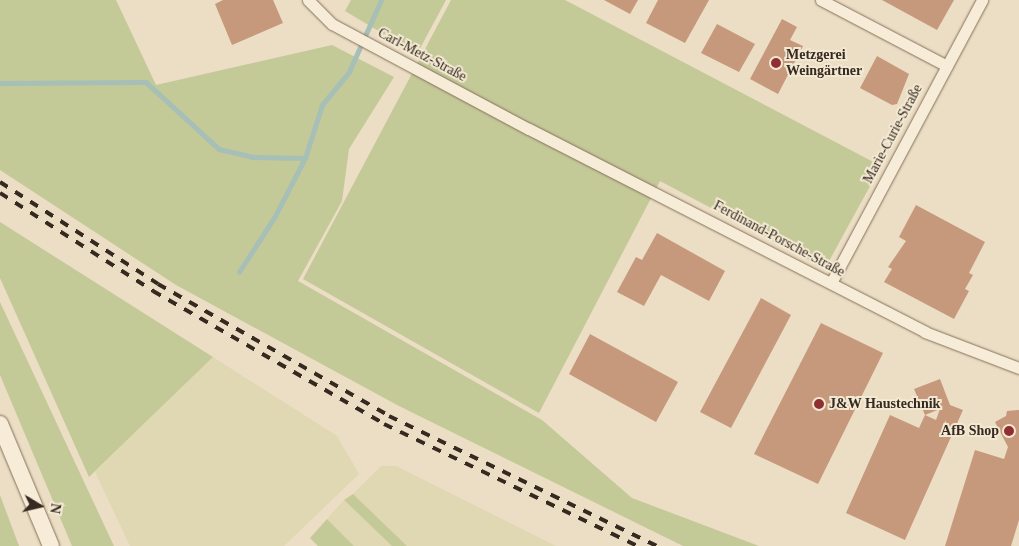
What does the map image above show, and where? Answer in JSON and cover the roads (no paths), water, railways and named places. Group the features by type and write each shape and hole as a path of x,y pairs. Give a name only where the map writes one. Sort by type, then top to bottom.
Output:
{"main road":[{"path":"0,424 50,546"}],"street":[{"name":"Carl-Metz-Straße","path":"308,0 322,16 352,35 529,128"},
{"path":"821,0 947,66"},
{"name":"Marie-Curie-Straße","path":"831,283 982,0"},
{"name":"Ferdinand-Porsche-Straße","path":"529,128 925,332 1019,368"}],"waterway":[{"path":"239,272 274,218 305,158 322,105 349,72 381,0"},
{"path":"0,83 146,82 219,149 253,157 305,158"}],"railway":[{"path":"0,182 158,284 389,416 657,546"},
{"path":"0,193 153,291 384,424 638,546"}],"place":[{"name":"Metzgerei Weingärtner","path":"776,63"},
{"name":"J&W Haustechnik","path":"819,404"},
{"name":"AfB Shop","path":"1009,431"}]}
